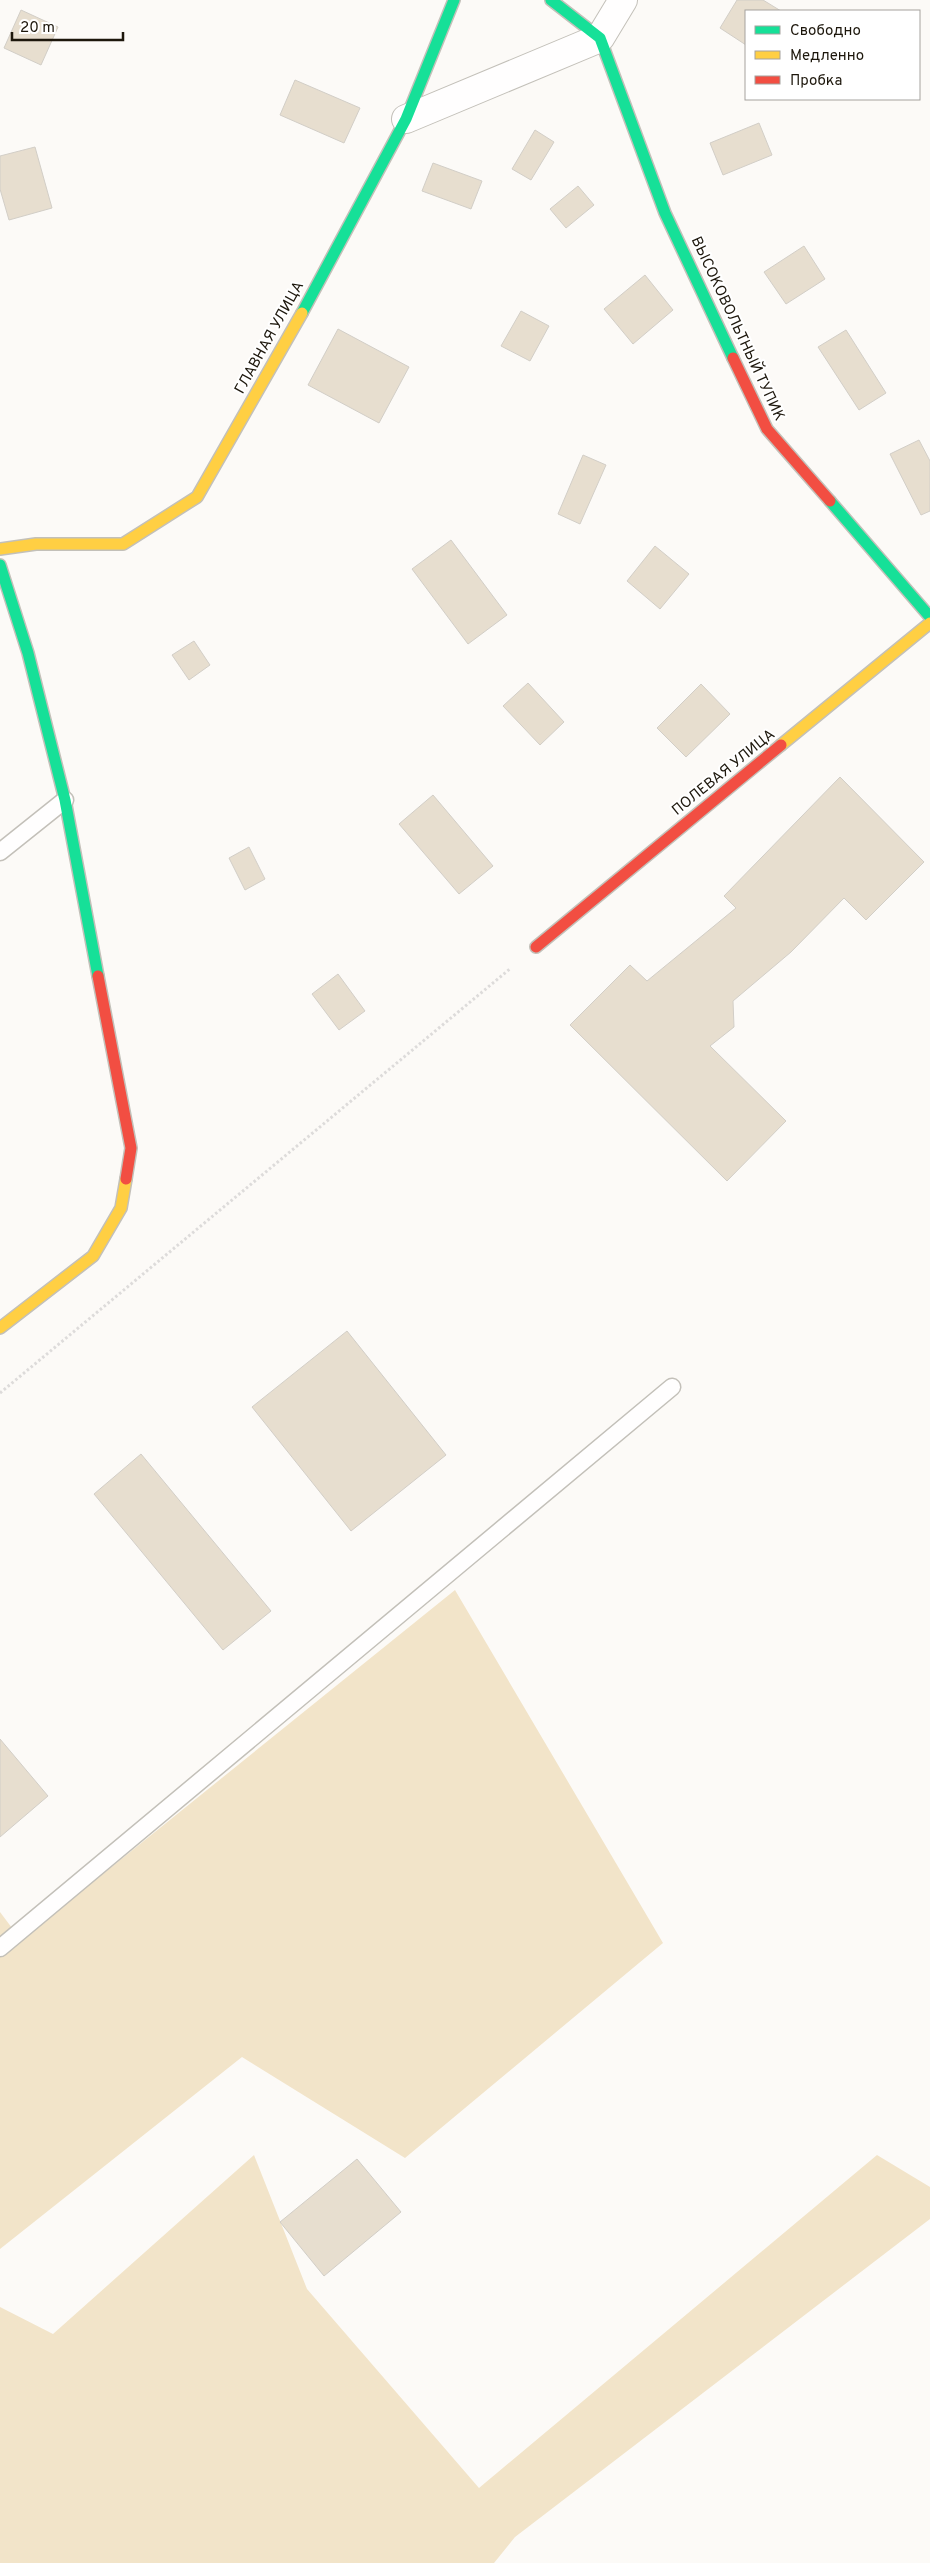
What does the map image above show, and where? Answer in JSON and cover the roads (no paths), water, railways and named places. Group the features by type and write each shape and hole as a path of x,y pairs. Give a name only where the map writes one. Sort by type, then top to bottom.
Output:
{"street":[{"name":"ГЛАВНАЯ УЛИЦА","path":"0,549 36,544 123,544 197,497 293,330 406,119 454,0"},
{"path":"552,0 600,38"},
{"path":"406,119 600,38 623,0"},
{"name":"ВЫСОКОВОЛЬТНЫЙ ТУПИК","path":"600,38 665,213 767,429 930,617"},
{"path":"0,565 28,653 65,800 131,1148 121,1208 93,1256 0,1328"},
{"name":"ПОЛЕВАЯ УЛИЦА","path":"536,947 930,623"}],"lane":[{"path":"0,852 65,800"},
{"path":"0,1948 672,1387"}]}
